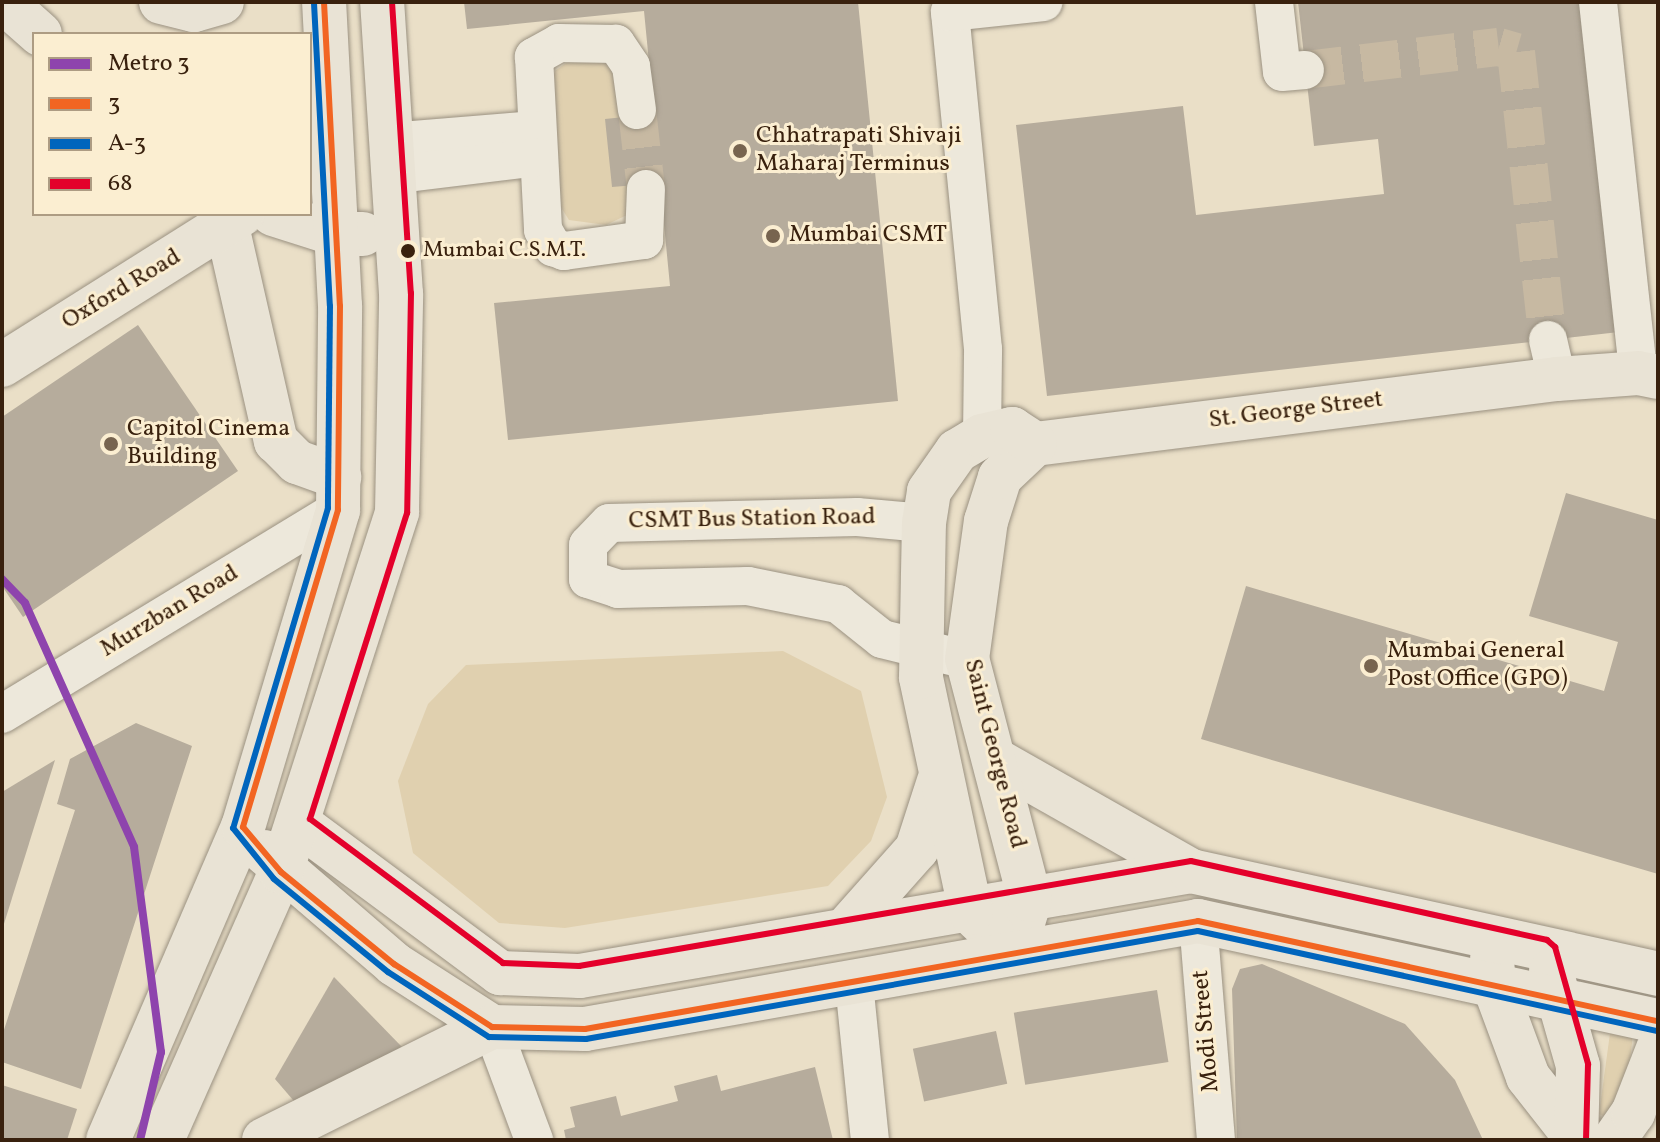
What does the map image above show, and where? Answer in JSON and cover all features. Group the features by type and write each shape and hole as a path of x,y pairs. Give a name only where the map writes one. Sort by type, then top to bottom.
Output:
{"main road":[{"path":"4,2 38,32"},
{"path":"134,2 167,32"},
{"path":"161,2 194,10 222,2"},
{"path":"108,1140 243,827 338,494 336,234 321,150 324,2"},
{"path":"162,1140 281,872 397,512 401,294 393,233 382,2"},
{"path":"321,150 390,158"},
{"path":"279,216 336,234 393,233"},
{"path":"234,220 276,441 338,494"},
{"name":"Oxford Road","path":"2,365 234,220"},
{"name":"St. George Street","path":"1035,444 1552,360 1648,375"},
{"path":"1013,953 971,913 939,781 918,650 924,523 929,491 957,451 982,436 1012,429 1035,444"},
{"name":"Saint George Road","path":"1030,900 967,659 995,491 1000,477 1035,444"},
{"path":"994,759 1191,871 1658,974"},
{"path":"845,930 917,849 939,781"},
{"path":"243,827 298,823 500,973 580,976 845,930 971,913 1191,871"},
{"path":"243,827 281,872 394,964 492,1027"},
{"path":"1013,953 1030,900"},
{"path":"264,1140 492,1027 585,1029 1198,921 1494,985 1559,996 1658,1021"},
{"path":"1490,937 1494,985 1528,1077 1589,1139"},
{"path":"1545,950 1578,1066 1589,1139"},
{"path":"1589,1139 1633,1113 1658,1049"}],"street":[{"path":"982,436 983,349 950,12 1043,2"},
{"path":"1274,2 1282,72 1305,70"},
{"path":"1598,2 1648,375"},
{"path":"637,110 625,52 603,41 559,43 534,57 536,144 543,230 553,247 564,251 644,240 646,189"},
{"path":"390,158 536,144"},
{"name":"Murzban Road","path":"2,714 338,494"},
{"name":"CSMT Bus Station Road","path":"924,523 857,517 609,523 588,545 588,579 618,589 748,586 838,604 882,639 918,650 967,659"},
{"name":"Modi Street","path":"1198,921 1216,1140"},
{"path":"854,983 870,1140"},
{"path":"492,1027 534,1140"}],"shaded area":[{"path":"573,58 609,61 621,83 632,199 627,215 606,225 569,220 559,204 548,92 555,71"},
{"path":"783,651 861,691 887,797 871,841 828,886 565,928 499,923 413,853 398,781 428,704 466,665"},
{"path":"1611,1026 1633,1034 1624,1109 1613,1120 1599,1114"}],"building":[{"name":"Mumbai CSMT","path":"464,2 858,2 898,401 508,440 494,303 670,286 660,183 612,187 605,119 654,114 644,11 467,29"},
{"name":"Chhatrapati Shivaji Maharaj Terminus","path":"1298,2 1582,2 1619,332 1047,396 1016,125 1183,106 1196,215 1384,194 1378,139 1314,146"},
{"name":"Capitol Cinema Building","path":"138,325 238,471 23,617 2,586 2,417"},
{"name":"Mumbai General Post Office (GPO)","path":"1566,493 1658,520 1658,874 1201,739 1246,586 1604,691 1618,642 1529,616"},
{"path":"136,723 192,746 81,1089 2,1062 2,1036 75,810 57,804 70,759"},
{"path":"55,760 3,927 2,927 2,792"},
{"path":"1262,964 1405,1024 1455,1080 1483,1140 1237,1140 1232,989 1240,969"},
{"path":"334,977 402,1047 394,1062 299,1107 275,1079"},
{"path":"1157,990 1168,1062 1025,1085 1014,1013"},
{"path":"996,1031 1007,1084 924,1101 913,1049"},
{"path":"815,1067 833,1140 566,1140 564,1130 575,1127 570,1107 616,1096 621,1116 678,1101 674,1086 717,1075 721,1091"},
{"path":"2,1085 77,1109 67,1140 2,1140"}],"tunnel":[{"path":"1305,70 1499,47 1516,52 1548,340"},
{"path":"637,110 646,189"}],"metro line":[{"name":"3","path":"2,579 25,603 134,847 161,1052 140,1140"}],"transit line":[{"name":"3","path":"324,2 340,306 338,510 243,827 281,872 394,964 492,1027 585,1029 1198,921 1658,1021"},
{"name":"68","path":"392,2 411,293 407,513 310,819 503,963 579,966 1191,861 1547,940 1555,947 1588,1064 1586,1140"},
{"name":"A-3","path":"314,3 330,306 328,508 233,828 274,879 388,972 489,1037 586,1039 1198,931 1656,1031"}],"place":[{"name":"Chhatrapati Shivaji Maharaj Terminus","path":"740,151"},
{"name":"Mumbai CSMT","path":"773,236"},
{"name":"Mumbai C.S.M.T.","path":"408,251"},
{"name":"Capitol Cinema Building","path":"111,444"},
{"name":"Mumbai General Post Office (GPO)","path":"1371,666"}]}
